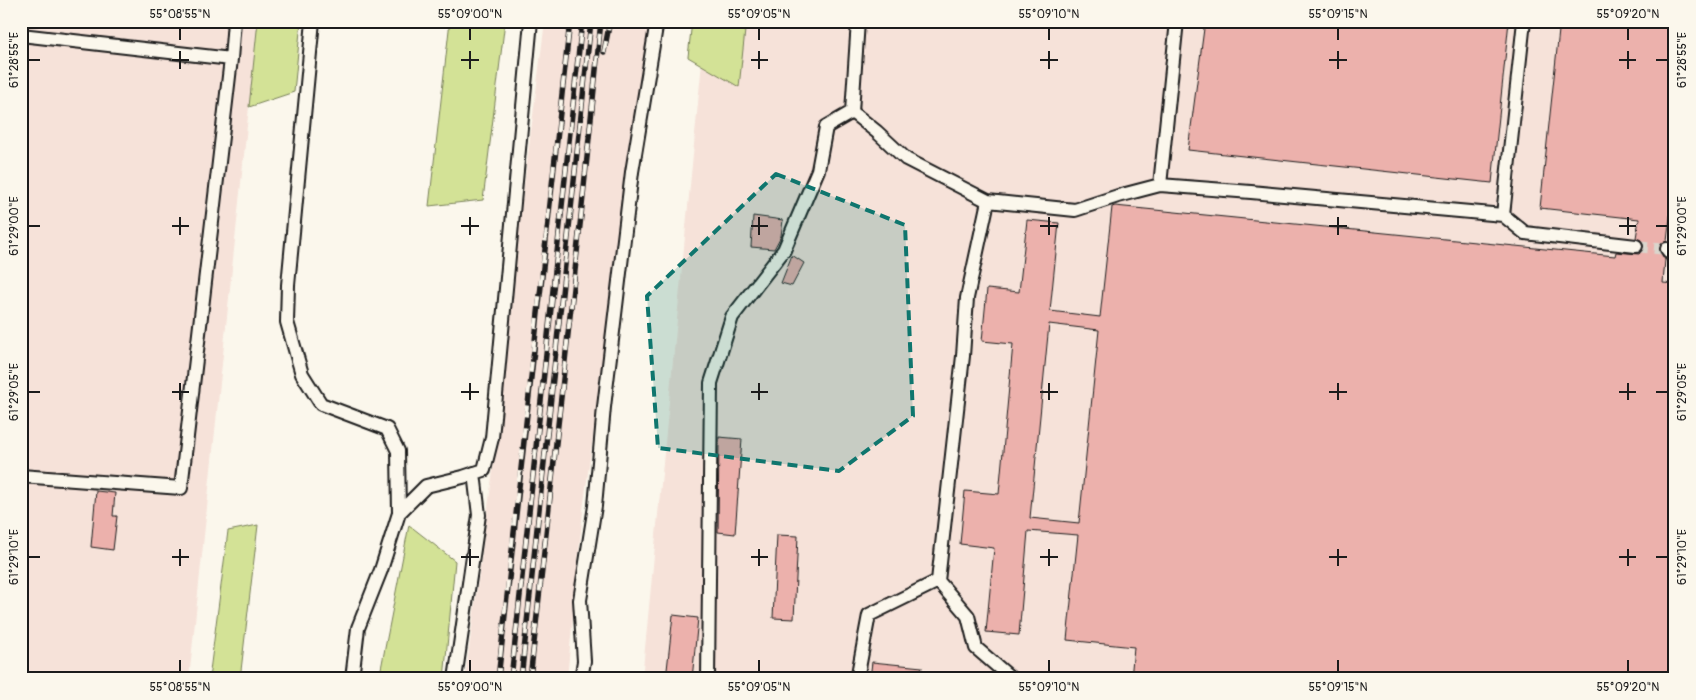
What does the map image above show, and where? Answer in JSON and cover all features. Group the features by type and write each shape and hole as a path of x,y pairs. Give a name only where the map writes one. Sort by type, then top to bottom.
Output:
{"lane":[{"path":"21,476 181,488 234,21"},
{"path":"313,21 288,284 287,322 302,374 321,404 387,429 398,451 399,512 381,570 358,628 352,679"},
{"path":"399,512 426,486 484,470 492,438 532,21"},
{"path":"582,679 584,661 580,600 595,506 604,407 632,172 656,21"},
{"path":"852,112 858,21"},
{"path":"1160,185 1177,21"},
{"path":"1502,215 1524,21"},
{"path":"21,35 231,59"},
{"path":"852,112 906,159 988,201 1076,210 1160,185 1502,215 1525,233 1636,246"},
{"path":"708,679 711,383 732,317 784,250 818,170 826,127 852,112"},
{"path":"988,201 967,298 963,356 938,581 968,616 976,648 1012,679"},
{"path":"456,679 479,515 474,473"},
{"path":"857,679 869,615 938,581"}],"highlighted area":[{"path":"776,174 905,225 913,416 839,471 658,448 647,296"}],"shaded area":[{"path":"21,21 258,21 189,679 21,679"},
{"path":"545,21 654,21 627,183 583,510 567,679 465,679 503,395 512,280"},
{"path":"706,21 1675,21 1675,679 642,679"}],"green space":[{"path":"258,21 301,21 294,92 249,107"},
{"path":"450,21 505,21 483,200 429,206"},
{"path":"692,21 746,21 739,87 688,57"},
{"path":"258,525 240,679 209,679 228,531"},
{"path":"409,525 455,561 444,679 379,679"}],"building":[{"path":"1205,21 1509,21 1492,183 1188,150"},
{"path":"1560,21 1675,21 1675,177 1667,241 1662,243 1659,250 1665,260 1663,283 1675,284 1675,679 1131,679 1134,647 1067,640 1078,535 1028,531 1019,635 986,632 994,548 960,544 965,491 999,494 1013,344 982,341 987,289 1019,292 1027,220 1059,223 1050,311 1100,317 1112,207 1115,206 1615,256 1616,252 1639,254 1644,246 1641,240 1636,238 1639,219 1540,208","holes":["1049,324 1099,330 1079,523 1030,518"]},
{"path":"753,216 783,220 781,236 774,249 751,247"},
{"path":"792,255 804,263 792,286 781,283"},
{"path":"719,437 742,439 735,534 718,532"},
{"path":"96,491 115,493 113,516 117,516 113,550 91,547"},
{"path":"777,535 798,536 794,619 773,618"},
{"path":"673,615 698,618 692,679 666,679"},
{"path":"872,662 922,667 920,679 870,679"}],"tunnel":[{"path":"1636,246 1667,249"}],"railway":[{"path":"498,679 570,21"},
{"path":"511,679 582,21"},
{"path":"521,679 591,21"},
{"path":"530,679 601,21"},
{"path":"604,52 610,21"}]}
